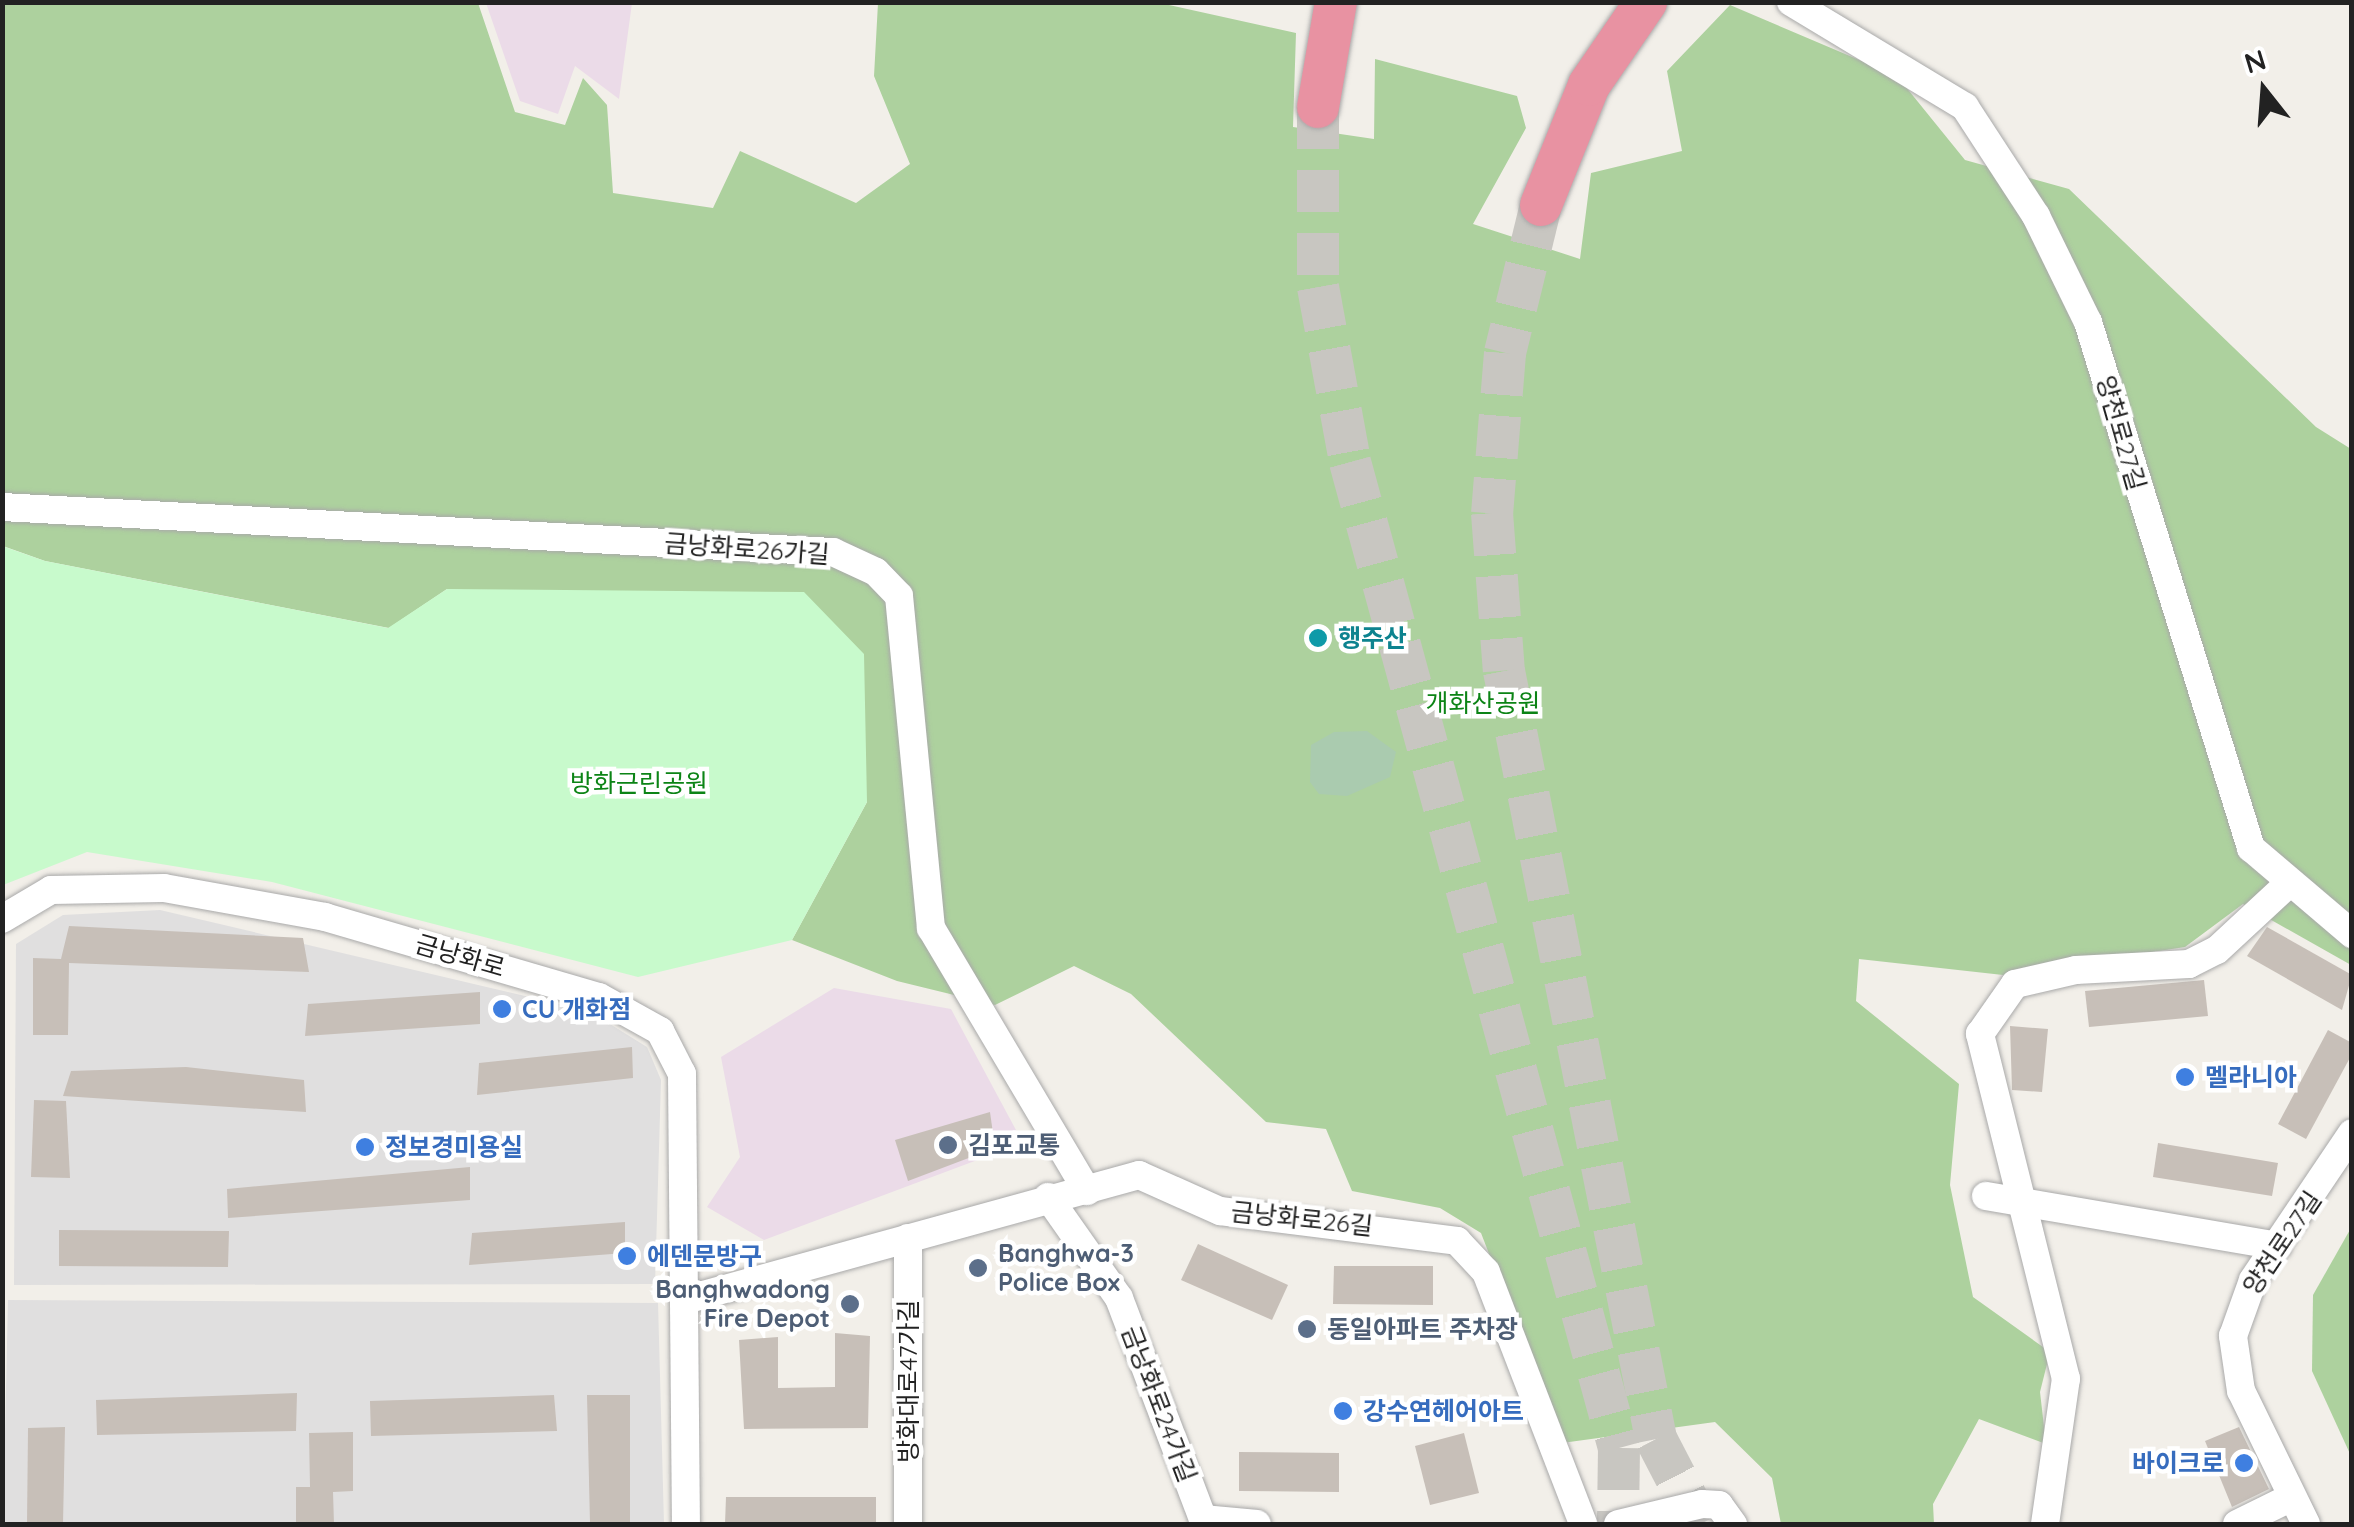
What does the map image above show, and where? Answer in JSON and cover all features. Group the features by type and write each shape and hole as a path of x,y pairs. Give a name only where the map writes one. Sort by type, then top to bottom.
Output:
{"highway":[{"path":"1318,107 1336,2"},
{"path":"1541,205 1589,84 1646,2"}],"street":[{"name":"양천로27길","path":"1791,2 1965,107 2036,216 2088,322 2230,796 2251,848 2287,885 2352,934"},
{"name":"금낭화로26가길","path":"2,506 832,552 876,572 899,596 931,928 1088,1191"},
{"path":"2045,1524 2066,1378 2018,1200 1980,1034 1996,1002 2015,984 2076,970 2189,964 2217,950 2287,885"},
{"name":"금낭화로","path":"2,919 51,890 164,888 326,917 599,997 660,1031 682,1074 686,1524"},
{"name":"양천로27길","path":"2306,1524 2241,1392 2233,1336 2253,1280 2352,1132"},
{"name":"금낭화로26길","path":"685,1300 1139,1175 1220,1211 1457,1241 1486,1272 1582,1524"},
{"path":"1986,1196 2278,1246"},
{"name":"금낭화로24가길","path":"1048,1197 1119,1298 1203,1519 1258,1524"},
{"name":"방화대로47가길","path":"908,1238 908,1524"},
{"path":"2237,1524 2292,1497"},
{"path":"1618,1524 1702,1504 1718,1506 1733,1524"}],"shaded area":[{"path":"486,3 632,3 619,99 575,66 558,114 520,101"},
{"path":"160,910 589,1011 647,1047 661,1080 655,1284 14,1285 16,944 63,915"},
{"path":"834,988 951,1009 1023,1143 764,1240 707,1207 740,1157 721,1057"},
{"path":"8,1300 658,1303 664,1524 3,1524"}],"green space":[{"name":"개화산공원","path":"2,3 478,3 515,112 565,125 583,78 607,105 613,193 713,208 740,151 856,203 910,164 874,76 878,3 1160,3 1296,33 1293,127 1374,139 1375,59 1517,96 1526,128 1473,224 1580,259 1591,173 1682,151 1667,71 1730,5 1897,76 1965,160 2069,189 2316,427 2351,449 2351,965 2243,904 2185,947 2003,975 1859,959 1856,1001 1959,1084 1950,1185 1973,1297 2050,1352 2040,1392 2046,1444 1979,1419 1933,1504 1934,1524 1781,1524 1772,1478 1715,1422 1562,1443 1481,1233 1440,1208 1352,1191 1326,1129 1266,1122 1131,994 1074,966 995,1005 897,981 792,940 867,802 564,596 447,589 389,628 45,561 3,546"},
{"name":"방화근린공원","path":"2,546 45,561 388,628 447,589 804,592 864,654 867,802 792,940 638,977 272,882 87,852 3,885"},
{"path":"1367,731 1396,752 1390,777 1347,796 1319,794 1310,782 1311,745 1334,732"},
{"path":"2351,1228 2351,1456 2312,1371 2313,1295"}],"building":[{"path":"69,926 303,938 309,972 69,963 68,1035 33,1035 33,958 61,959"},
{"path":"2267,927 2352,975 2342,1010 2247,956"},
{"path":"2204,980 2208,1016 2089,1027 2085,991"},
{"path":"480,992 480,1024 305,1036 308,1004"},
{"path":"2010,1026 2048,1029 2042,1092 2012,1090"},
{"path":"2328,1030 2352,1043 2352,1054 2306,1139 2278,1124"},
{"path":"632,1047 633,1078 477,1095 479,1063"},
{"path":"186,1067 304,1080 306,1112 63,1096 71,1071"},
{"path":"34,1100 66,1101 70,1178 31,1177"},
{"path":"990,1112 995,1148 908,1181 895,1140"},
{"path":"2158,1143 2278,1163 2272,1196 2153,1177"},
{"path":"470,1167 470,1200 228,1218 227,1189"},
{"path":"625,1222 625,1253 469,1265 472,1233"},
{"path":"59,1230 229,1231 228,1267 59,1266"},
{"path":"1198,1244 1288,1285 1272,1320 1181,1280"},
{"path":"1334,1266 1433,1266 1433,1305 1333,1304"},
{"path":"835,1333 870,1336 868,1428 744,1429 739,1340 778,1337 778,1388 835,1387"},
{"path":"297,1393 296,1431 97,1435 96,1400"},
{"path":"554,1395 557,1431 371,1436 370,1401"},
{"path":"587,1395 630,1395 630,1524 590,1524"},
{"path":"65,1427 63,1524 27,1524 28,1428"},
{"path":"2239,1427 2269,1489 2232,1507 2205,1441"},
{"path":"353,1432 353,1491 333,1492 334,1524 296,1524 296,1487 310,1487 309,1433"},
{"path":"1464,1433 1479,1493 1430,1505 1415,1446"},
{"path":"1239,1452 1339,1453 1339,1492 1239,1491"},
{"path":"726,1497 876,1497 876,1524 725,1524"}],"tunnel":[{"path":"1318,107 1318,287 1350,462 1619,1448 1618,1524"},
{"path":"1541,205 1505,353 1492,513 1504,671 1656,1439 1700,1524"}],"place":[{"name":"행주산","path":"1318,638"},
{"name":"CU 개화점","path":"502,1009"},
{"name":"멜라니아","path":"2185,1077"},
{"name":"김포교통","path":"948,1145"},
{"name":"정보경미용실","path":"365,1147"},
{"name":"에덴문방구","path":"627,1256"},
{"name":"Banghwa-3 Police Box","path":"978,1268"},
{"name":"Banghwadong Fire Depot","path":"850,1304"},
{"name":"동일아파트 주차장","path":"1307,1329"},
{"name":"강수연헤어아트","path":"1343,1411"},
{"name":"바이크로","path":"2244,1463"}]}
